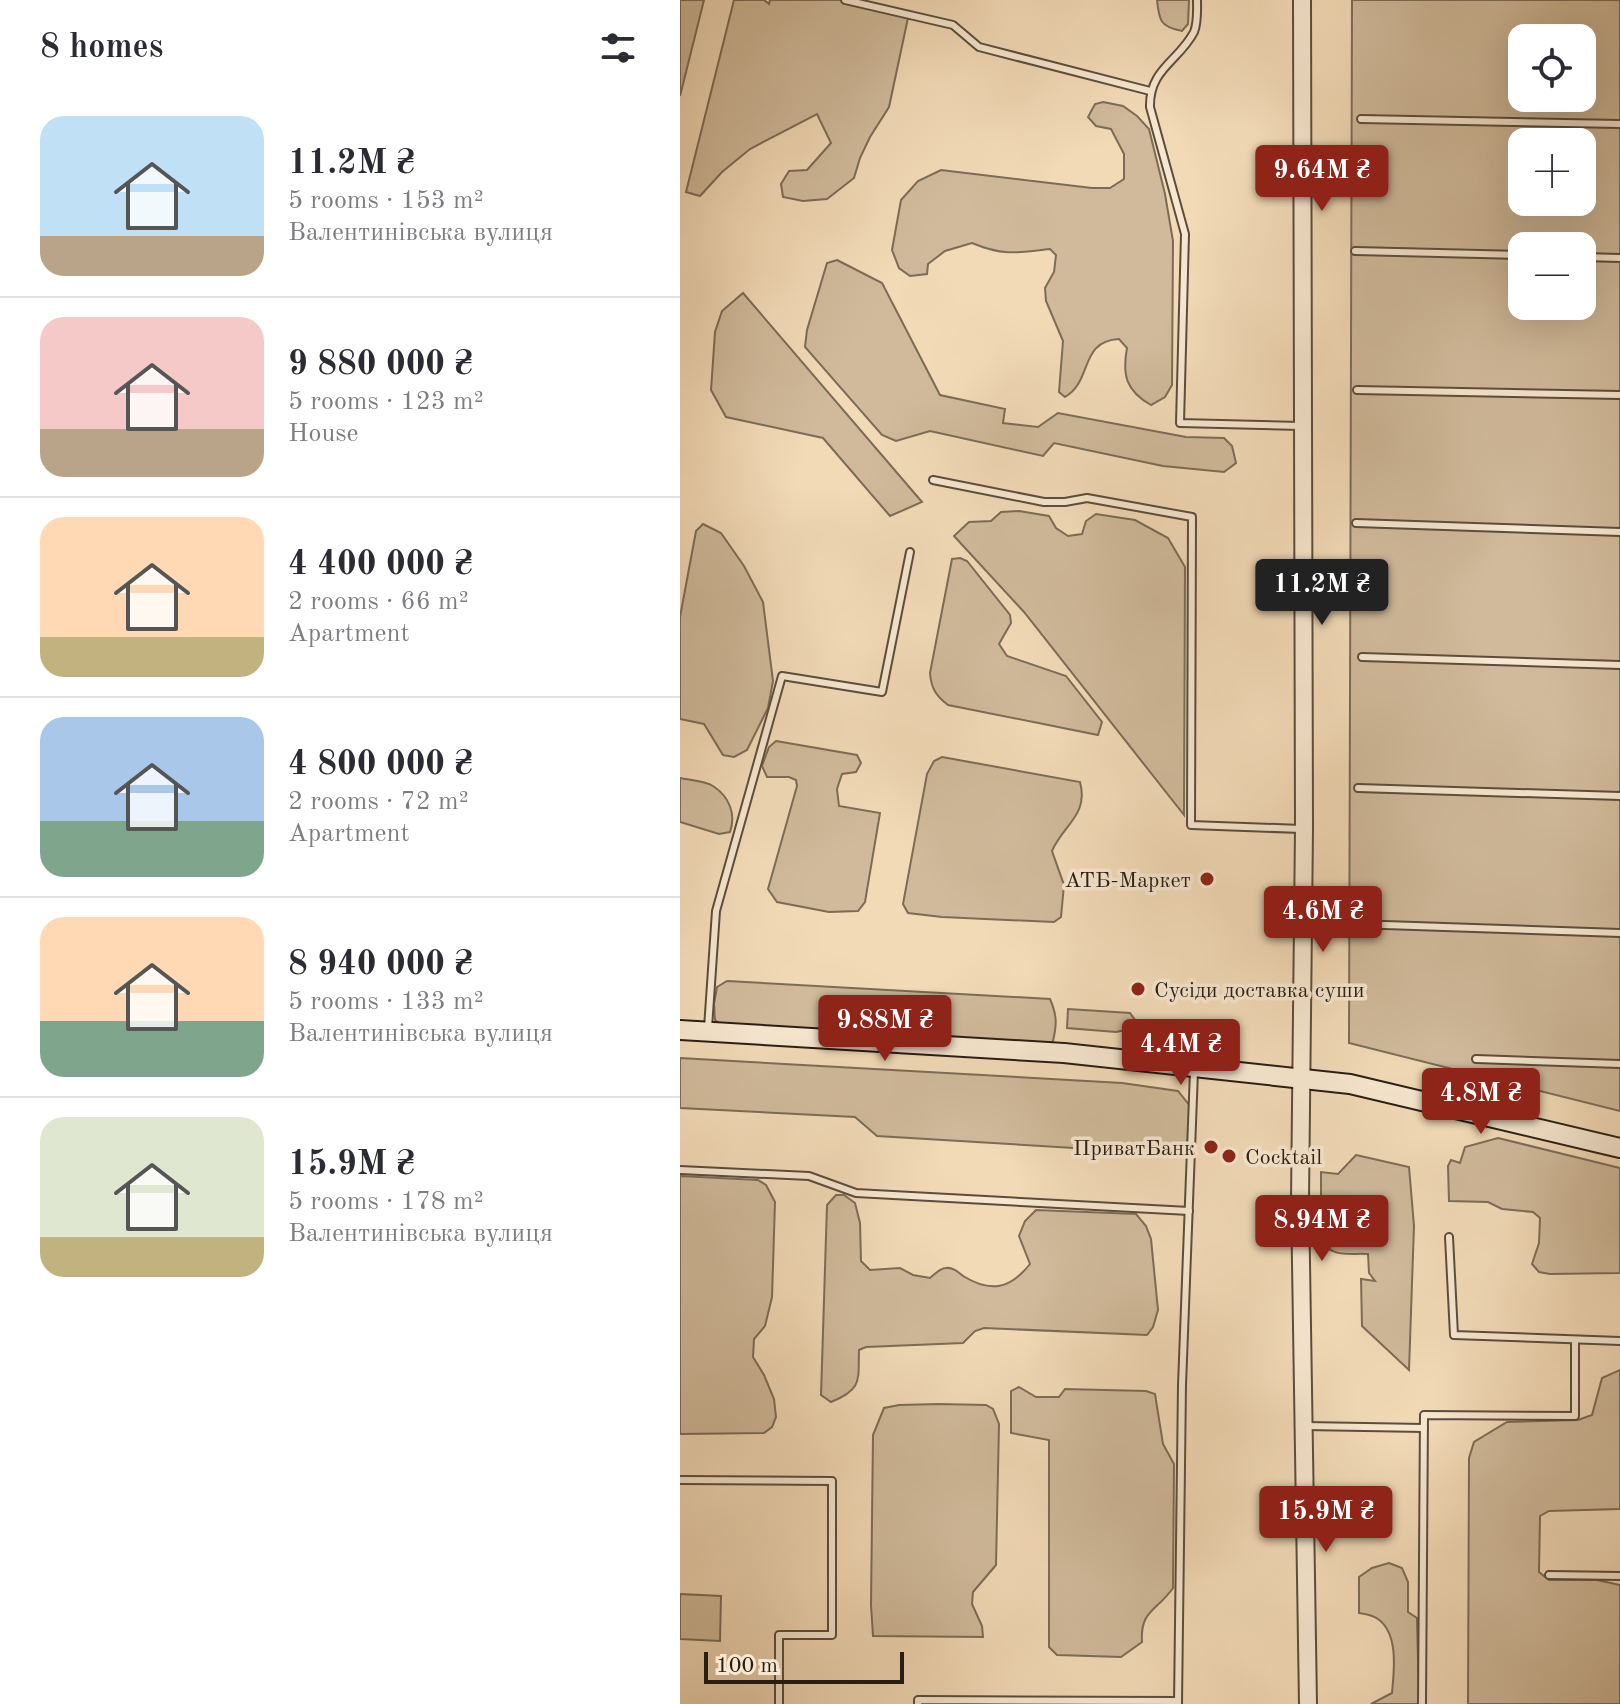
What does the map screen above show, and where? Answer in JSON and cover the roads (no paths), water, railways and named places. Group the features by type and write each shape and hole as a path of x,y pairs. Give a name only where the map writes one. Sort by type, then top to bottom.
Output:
{"main road":[{"path":"680,1030 1064,1053 1358,1085 1620,1148"}],"street":[{"path":"1303,0 1304,829 1300,1200 1308,1704"}],"lane":[{"path":"845,0 953,25 979,47 1150,91"},
{"path":"1197,0 1194,31 1155,79 1150,91 1150,107 1185,234 1180,423 1302,426"},
{"path":"1361,119 1620,124"},
{"path":"1355,251 1508,255"},
{"path":"1596,257 1620,258"},
{"path":"1357,390 1620,395"},
{"path":"933,480 1044,502 1087,498 1192,517 1191,825 1304,829"},
{"path":"1356,523 1620,532"},
{"path":"708,1032 716,911 782,676 882,692 910,552"},
{"path":"1362,657 1620,665"},
{"path":"1358,788 1620,796"},
{"path":"1355,924 1620,933"},
{"path":"1476,1059 1620,1064"},
{"path":"918,1704 918,1700 1178,1702 1182,1385 1194,1067"},
{"path":"680,1170 809,1176 856,1193 1189,1211"},
{"path":"1449,1237 1454,1335 1620,1341"},
{"path":"1422,1704 1424,1415 1575,1416 1575,1340"},
{"path":"1305,1426 1337,1429 1424,1428"},
{"path":"680,1480 832,1481 832,1635 779,1635 779,1704"},
{"path":"1549,1575 1620,1576"}],"place":[{"name":"АТБ-Маркет","path":"1207,879"},
{"name":"Сусіди доставка суши","path":"1138,989"},
{"name":"ПриватБанк","path":"1211,1147"},
{"name":"Cocktail","path":"1229,1156"}]}
